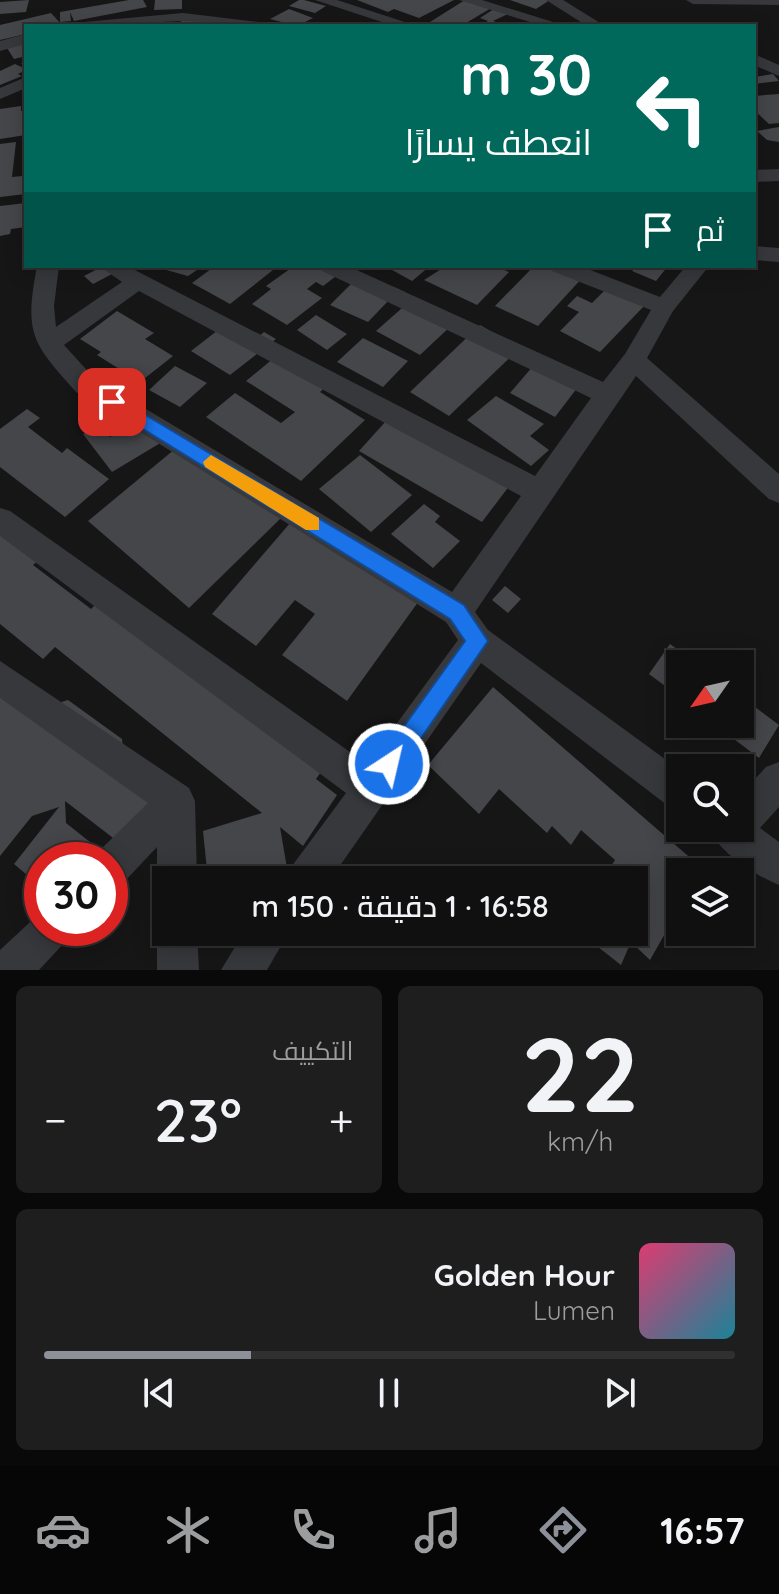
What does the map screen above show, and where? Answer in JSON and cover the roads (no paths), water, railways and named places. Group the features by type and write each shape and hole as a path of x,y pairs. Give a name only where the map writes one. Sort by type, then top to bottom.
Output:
{"street":[{"path":"322,0 403,24"},
{"path":"466,0 552,24"},
{"path":"693,0 779,1"},
{"path":"556,1 595,24"},
{"path":"106,24 183,17 242,24"},
{"path":"0,46 24,40"},
{"path":"0,94 24,83"},
{"path":"756,176 779,175"},
{"path":"756,253 779,255"},
{"path":"48,268 42,298 48,345 85,385 457,612 477,641 666,782"},
{"path":"114,268 538,491"},
{"path":"334,268 607,395"},
{"path":"565,268 664,307"},
{"path":"457,612 538,491 634,360 664,307 696,268"},
{"path":"48,345 138,281"},
{"path":"634,360 779,491"},
{"path":"0,520 371,789"},
{"path":"316,866 477,641"},
{"path":"0,678 176,801"},
{"path":"754,806 779,780"},
{"path":"128,850 176,801"},
{"path":"176,801 177,866"},
{"path":"751,842 779,866"},
{"path":"10,970 33,946"},
{"path":"177,946 178,970"},
{"path":"242,970 259,946"}]}
